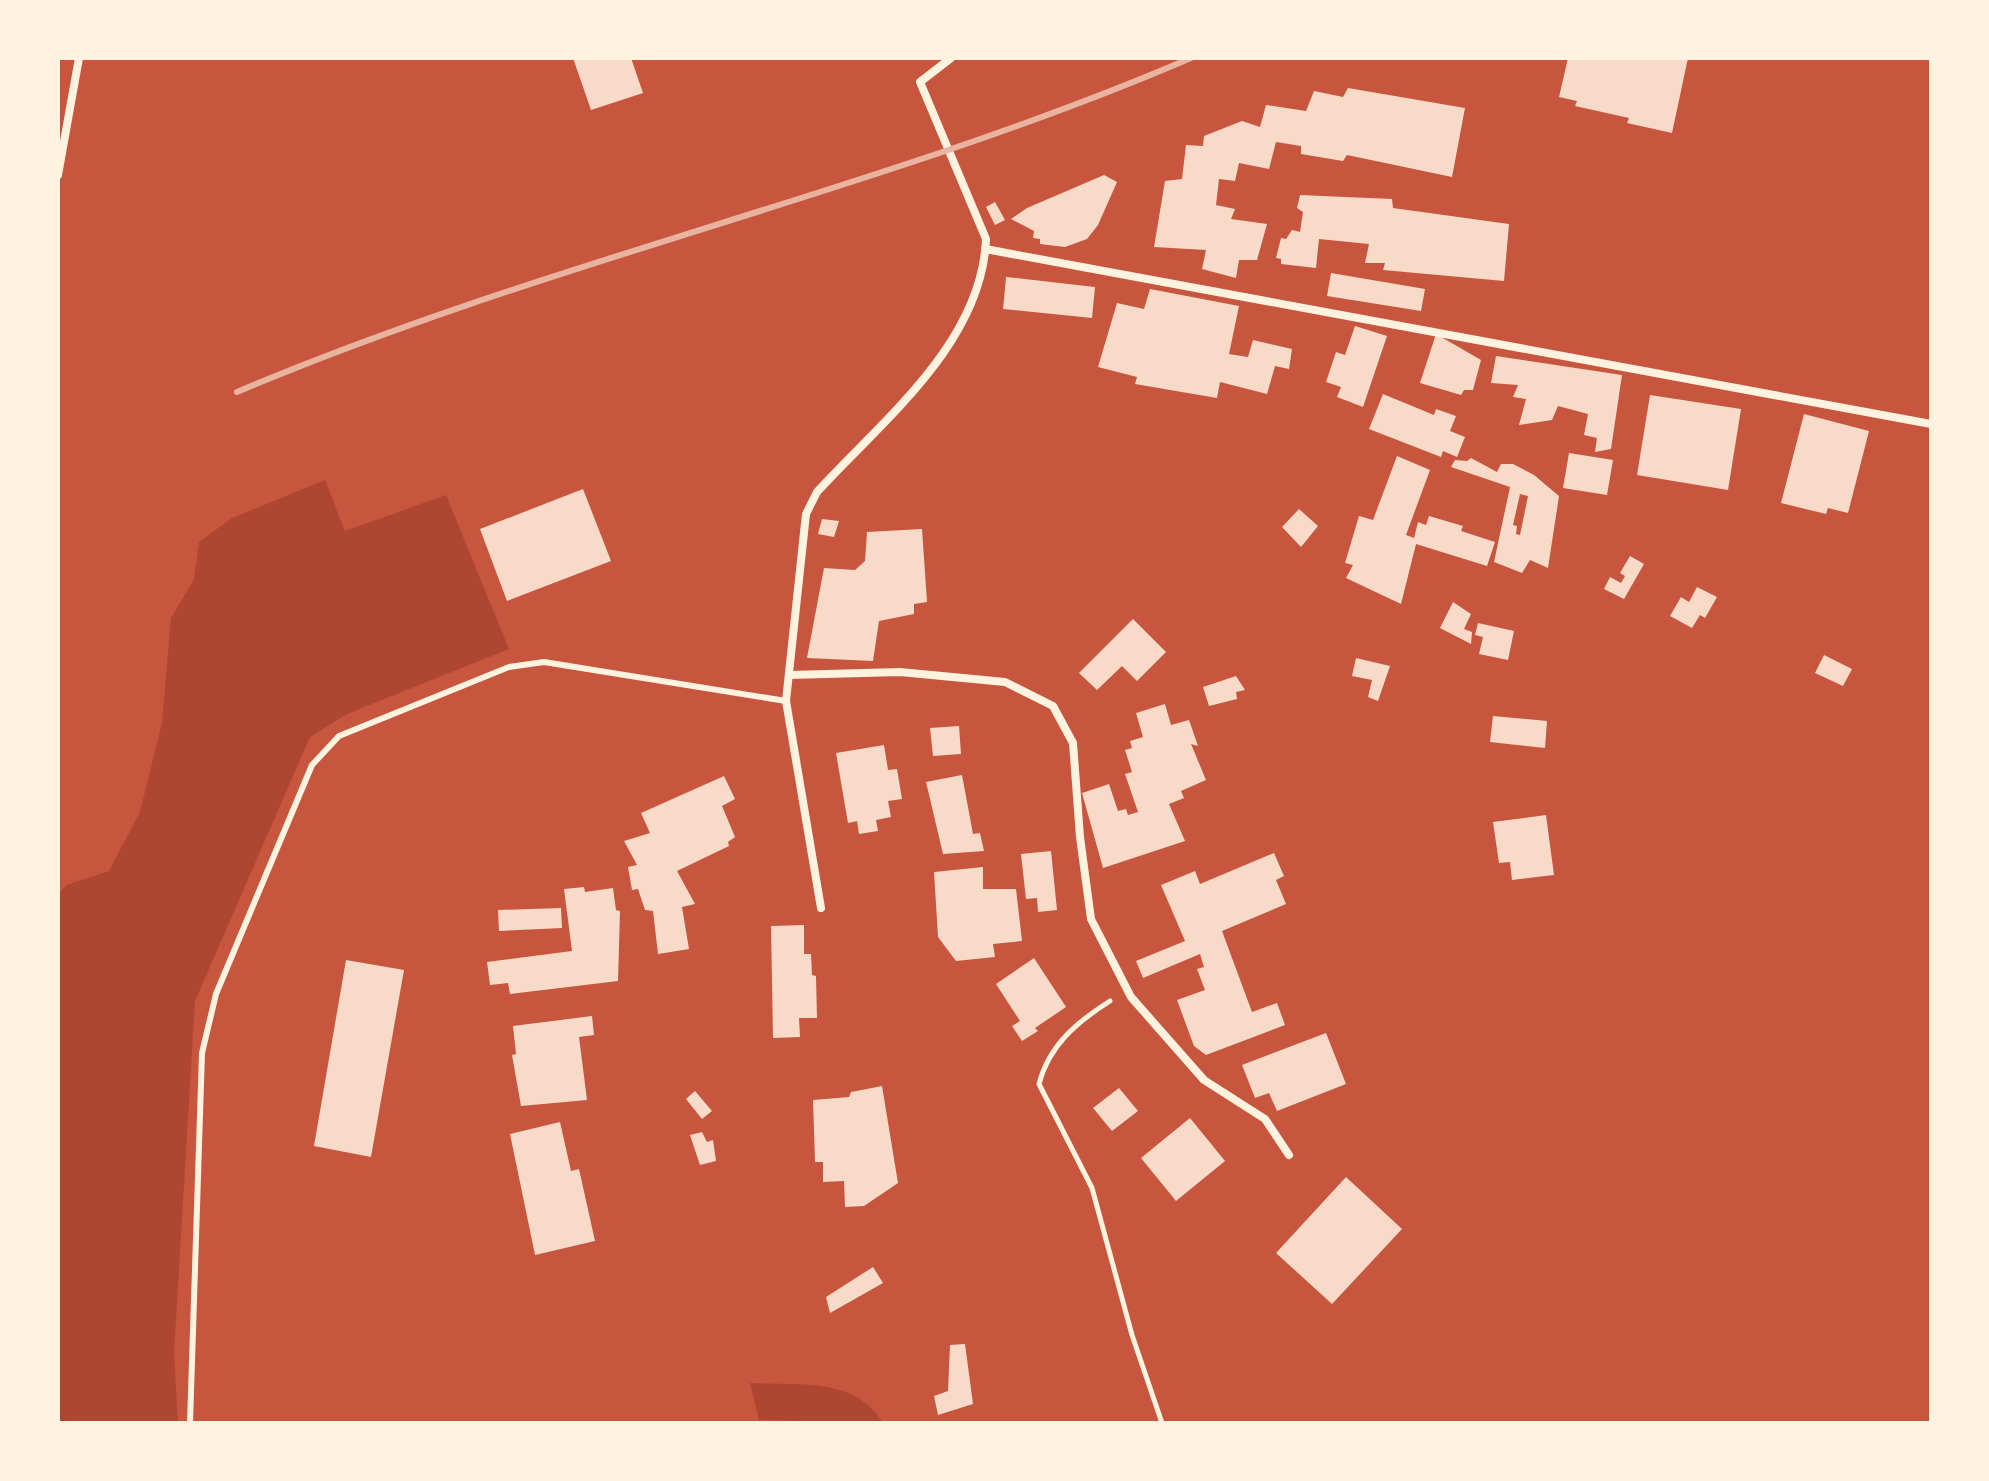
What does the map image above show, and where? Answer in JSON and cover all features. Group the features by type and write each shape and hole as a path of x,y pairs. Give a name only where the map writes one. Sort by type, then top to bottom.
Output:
{"street":[{"path":"58,175 79,58"},
{"path":"821,908 786,701 806,514 817,492 919,381 955,335 978,291 985,249 977,213 920,82 951,58"},
{"path":"985,249 1931,424"},
{"path":"789,675 900,672 1005,682 1053,706 1073,743 1080,837 1091,919 1131,997 1204,1080 1265,1119 1289,1155"}],"lane":[{"path":"190,1423 202,1053 216,994 312,765 339,736 509,667 544,662 786,701"}],"path":[{"path":"1117,970 1117,997 1087,1016 1054,1048 1039,1084 1092,1188 1132,1335 1162,1423"}],"shaded area":[{"path":"325,480 345,531 446,495 509,649 347,714 310,737 195,1001 174,1353 178,1423 58,1423 58,895 66,885 109,871 140,812 162,723 171,618 194,579 199,542 232,518"},
{"path":"750,1383 824,1386 841,1390 871,1408 883,1423 759,1420"}],"building":[{"path":"573,58 631,58 643,93 591,110"},
{"path":"1568,58 1688,58 1672,133 1627,123 1629,118 1575,106 1577,101 1559,97"},
{"path":"1348,88 1465,108 1452,177 1347,155 1343,161 1301,154 1301,146 1276,142 1269,169 1239,163 1235,181 1219,179 1216,205 1235,209 1231,219 1267,224 1257,260 1239,260 1236,278 1202,269 1206,250 1154,247 1165,181 1182,179 1186,145 1203,146 1204,136 1242,121 1260,127 1266,105 1306,111 1314,91 1343,97"},
{"path":"1104,175 1117,182 1098,225 1087,239 1065,247 1040,244 1040,239 1033,238 1034,231 1011,219 1027,208"},
{"path":"1300,195 1392,199 1393,208 1509,224 1504,281 1383,270 1385,263 1365,263 1369,244 1319,239 1316,268 1281,264 1281,259 1276,258 1281,238 1286,239 1292,230 1300,232 1303,212 1297,208"},
{"path":"995,202 1005,220 995,225 986,207"},
{"path":"1331,273 1425,289 1421,311 1327,296"},
{"path":"1006,277 1095,287 1092,318 1003,309"},
{"path":"1150,289 1239,306 1229,354 1248,357 1253,340 1292,349 1289,369 1275,366 1267,394 1220,382 1217,398 1135,384 1137,377 1098,367 1117,303 1144,309"},
{"path":"1355,326 1387,336 1363,407 1337,397 1341,387 1326,382 1336,352 1345,355"},
{"path":"1436,334 1481,360 1473,390 1464,390 1461,395 1420,383"},
{"path":"1496,356 1622,375 1611,449 1595,452 1597,438 1584,435 1588,414 1558,406 1552,420 1519,425 1526,399 1513,397 1518,385 1491,383"},
{"path":"1383,394 1434,415 1436,409 1456,416 1450,431 1465,437 1457,457 1443,451 1441,457 1369,429"},
{"path":"1650,395 1741,409 1728,490 1637,475"},
{"path":"1804,414 1869,431 1848,513 1828,508 1826,514 1781,503"},
{"path":"1569,453 1613,460 1607,495 1563,488"},
{"path":"1397,456 1430,470 1406,535 1414,538 1418,522 1426,525 1429,516 1463,526 1461,531 1495,542 1487,566 1416,544 1401,604 1346,578 1353,565 1345,563 1359,516 1373,520"},
{"path":"1471,458 1497,472 1501,464 1513,464 1534,475 1559,496 1548,568 1530,560 1522,573 1494,562 1510,487 1451,467 1455,460 1467,461","holes":["1520,494 1528,496 1520,535 1516,534 1517,526 1513,525"]},
{"path":"583,489 611,561 507,601 480,529"},
{"path":"1299,509 1318,526 1301,547 1282,527"},
{"path":"822,519 839,521 834,537 818,534"},
{"path":"922,529 927,602 914,604 914,614 879,621 873,661 807,658 824,568 855,570 865,561 867,532"},
{"path":"1630,556 1644,564 1624,599 1604,589 1610,577 1621,583 1625,576 1620,573"},
{"path":"1697,587 1717,597 1705,618 1700,615 1692,628 1670,616 1681,597 1689,602"},
{"path":"1453,602 1471,614 1464,629 1472,632 1471,644 1440,628"},
{"path":"1133,619 1166,652 1137,681 1122,666 1097,690 1079,673"},
{"path":"1478,623 1514,631 1508,660 1479,654 1483,637 1475,635"},
{"path":"1824,655 1852,669 1843,686 1815,673"},
{"path":"1356,658 1390,666 1378,701 1368,697 1372,680 1352,676"},
{"path":"1236,676 1245,690 1236,692 1237,699 1209,706 1203,687"},
{"path":"1165,704 1171,725 1189,720 1198,746 1191,744 1206,780 1181,791 1184,798 1169,804 1185,841 1103,868 1082,793 1109,784 1118,811 1126,809 1128,815 1138,812 1125,774 1132,772 1125,750 1132,748 1130,741 1143,737 1136,713"},
{"path":"1493,716 1547,721 1545,748 1490,742"},
{"path":"959,726 961,754 933,756 930,728"},
{"path":"884,745 888,770 897,769 902,799 888,801 891,817 876,820 878,831 859,834 857,821 848,823 836,753"},
{"path":"962,775 973,834 980,833 984,851 943,854 926,782"},
{"path":"724,776 735,799 722,806 735,837 728,842 729,846 677,871 695,904 682,907 689,949 658,954 653,911 645,910 638,889 632,890 628,867 637,865 624,841 650,833 641,813"},
{"path":"1546,815 1554,875 1512,880 1510,862 1499,863 1493,822"},
{"path":"1051,851 1057,910 1038,912 1037,898 1026,899 1021,854"},
{"path":"1274,853 1284,876 1276,880 1286,904 1222,931 1252,1012 1277,1003 1285,1025 1206,1055 1194,1046 1177,1000 1205,990 1197,969 1204,967 1200,954 1143,978 1136,961 1185,941 1161,885 1195,871 1200,884"},
{"path":"983,867 983,889 1016,889 1022,941 993,944 995,957 956,961 938,937 934,872"},
{"path":"584,887 585,892 613,888 616,910 620,911 618,981 510,994 508,983 490,985 487,962 572,951 564,889"},
{"path":"561,908 562,928 499,931 498,910"},
{"path":"804,925 804,954 811,954 812,975 816,976 817,1018 799,1018 800,1037 773,1038 771,926"},
{"path":"1034,958 1066,1007 1022,1041 1012,1026 1020,1021 996,984"},
{"path":"346,960 404,970 371,1157 314,1146"},
{"path":"592,1016 594,1035 579,1037 587,1100 521,1106 512,1055 516,1054 513,1026"},
{"path":"1326,1033 1346,1084 1277,1111 1269,1093 1255,1098 1242,1065"},
{"path":"882,1086 898,1183 864,1206 845,1207 844,1181 823,1182 823,1162 815,1162 813,1100 849,1097 851,1092"},
{"path":"1119,1088 1138,1111 1112,1131 1093,1108"},
{"path":"695,1091 712,1111 702,1119 686,1099"},
{"path":"1190,1118 1225,1161 1176,1201 1141,1158"},
{"path":"560,1122 571,1171 579,1169 595,1241 535,1255 510,1134"},
{"path":"702,1132 707,1142 713,1140 716,1161 700,1165 690,1135"},
{"path":"1346,1177 1402,1229 1332,1304 1276,1253"},
{"path":"873,1267 883,1283 830,1313 826,1297"},
{"path":"965,1344 973,1404 938,1415 934,1396 948,1391 950,1345"}],"railway":[{"path":"237,392 355,345 474,303 955,148 1191,58"}]}
